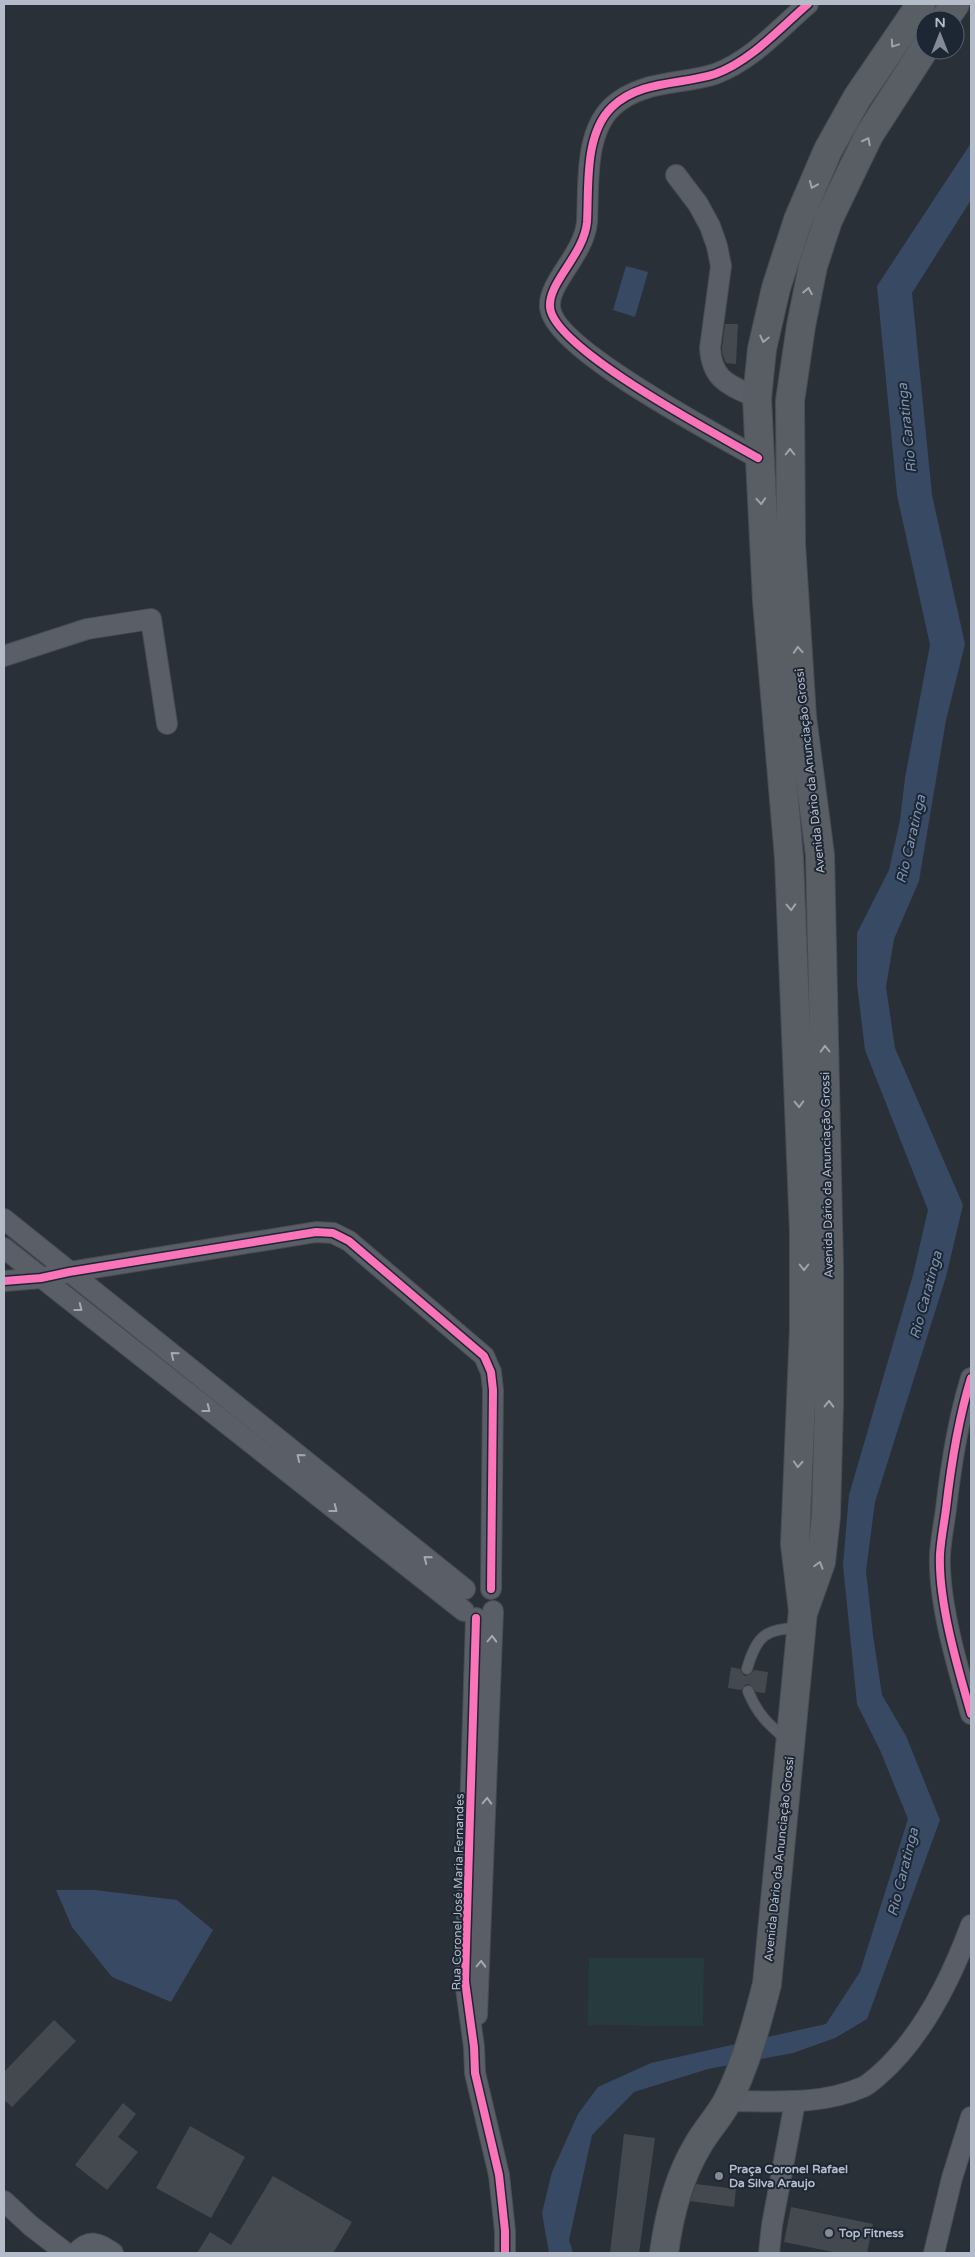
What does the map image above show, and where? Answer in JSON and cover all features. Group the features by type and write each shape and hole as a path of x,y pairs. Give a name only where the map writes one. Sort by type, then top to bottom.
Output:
{"main road":[{"name":"Avenida Dário da Anunciação Grossi","path":"728,2101 758,2018 767,1984 802,1619 795,1536 804,1329 804,1232 789,858 767,601 758,458 757,398 762,349 776,288 798,220 828,150 857,98 921,4"},
{"name":"Avenida Dário da Anunciação Grossi","path":"802,1619 821,1562 826,1516 830,1403 820,855 802,717 791,544 790,401 801,326 813,266 828,220 869,135 917,60"},
{"path":"789,858 820,855"},
{"path":"664,2253 668,2224 682,2173 699,2143 728,2101"}],"street":[{"path":"758,458 630,384 566,335 553,318 550,307 553,290 577,254 586,233 591,144 598,127 611,107 630,94 663,83 697,78 723,70 745,58 808,4"},
{"path":"676,175 698,204 710,226 717,246 720,266 710,348 711,362 715,373 728,384 757,398"},
{"path":"4,656 87,629 151,618 167,724"},
{"path":"4,1219 465,1589"},
{"path":"4,1281 40,1278 316,1232 333,1233 349,1241 484,1356 491,1372 493,1390 491,1589 496,1599 478,1613"},
{"path":"38,1246 26,1246 10,1253 40,1278 478,1613"},
{"path":"971,1378 964,1400 950,1476 940,1555 945,1603 959,1672 971,1714"},
{"path":"478,1613 461,1600 465,1589 475,1584 487,1586 491,1589"},
{"name":"Rua Coronel José Maria Fernandes","path":"478,1613 480,1991 474,2047 475,2073 499,2175 505,2231 505,2253"},
{"path":"728,2101 796,2102 843,2094 865,2087 889,2066 914,2036 939,1995 971,1925"},
{"path":"769,2253 772,2225 796,2102"},
{"path":"934,2253 952,2178 971,2117"},
{"path":"4,2202 66,2253"},
{"path":"76,2253 83,2245 89,2244 101,2245 113,2253"}],"lane":[{"path":"747,1669 751,1654 764,1636 802,1619"},
{"path":"748,1691 765,1722 790,1744"}],"green space":[{"path":"589,1958 704,1958 703,2026 588,2025"}],"water":[{"name":"Rio Caratinga","path":"971,143 971,200 912,293 932,495 965,644 946,720 919,881 894,939 886,987 895,1048 963,1205 946,1277 875,1502 866,1571 882,1695 906,1736 940,1820 867,2019 835,2038 793,2053 708,2069 634,2092 592,2135 569,2240 573,2253 549,2253 542,2213 552,2172 578,2114 598,2087 651,2063 826,2024 860,1972 908,1819 880,1750 857,1704 843,1565 849,1495 913,1275 928,1210 865,1050 857,984 857,933 889,870 900,820 905,778 930,645 897,495 877,286"},
{"path":"626,266 648,272 635,317 613,310"},
{"path":"56,1890 95,1890 177,1900 213,1930 171,2002 112,1977 72,1927"}],"building":[{"path":"725,324 738,324 736,364 726,363 723,356"},
{"path":"731,1667 740,1669 745,1676 751,1674 754,1670 768,1672 765,1693 756,1692 749,1684 745,1685 741,1690 728,1688"},
{"path":"54,2020 76,2041 12,2107 4,2100 4,2072"},
{"path":"123,2103 136,2114 118,2137 138,2152 107,2190 75,2165"},
{"path":"190,2126 245,2157 211,2218 156,2188"},
{"path":"624,2134 655,2138 639,2253 610,2253"},
{"path":"273,2176 352,2222 333,2253 197,2253 210,2232 231,2245"},
{"path":"696,2184 736,2189 734,2207 690,2201"},
{"name":"Top Fitness","path":"791,2207 873,2224 867,2253 838,2253 784,2242"}],"cycle path":[{"path":"758,458 676,412 607,367 578,345 558,325 550,307 555,288 580,246 584,234 587,222 588,177 592,146 603,118 612,107 623,98 635,92 715,74 728,68 753,52 808,4"},
{"path":"4,1281 41,1278 316,1232 333,1233 349,1241 484,1356 491,1372 493,1390 491,1589"},
{"path":"971,1378 962,1410 950,1476 940,1554 940,1573 946,1614 971,1714"},
{"path":"476,1618 465,1981 474,2047 475,2073 499,2175 505,2231 505,2253"}],"place":[{"name":"Praça Coronel Rafael Da Silva Araujo","path":"719,2176"},
{"name":"Top Fitness","path":"829,2233"}]}
